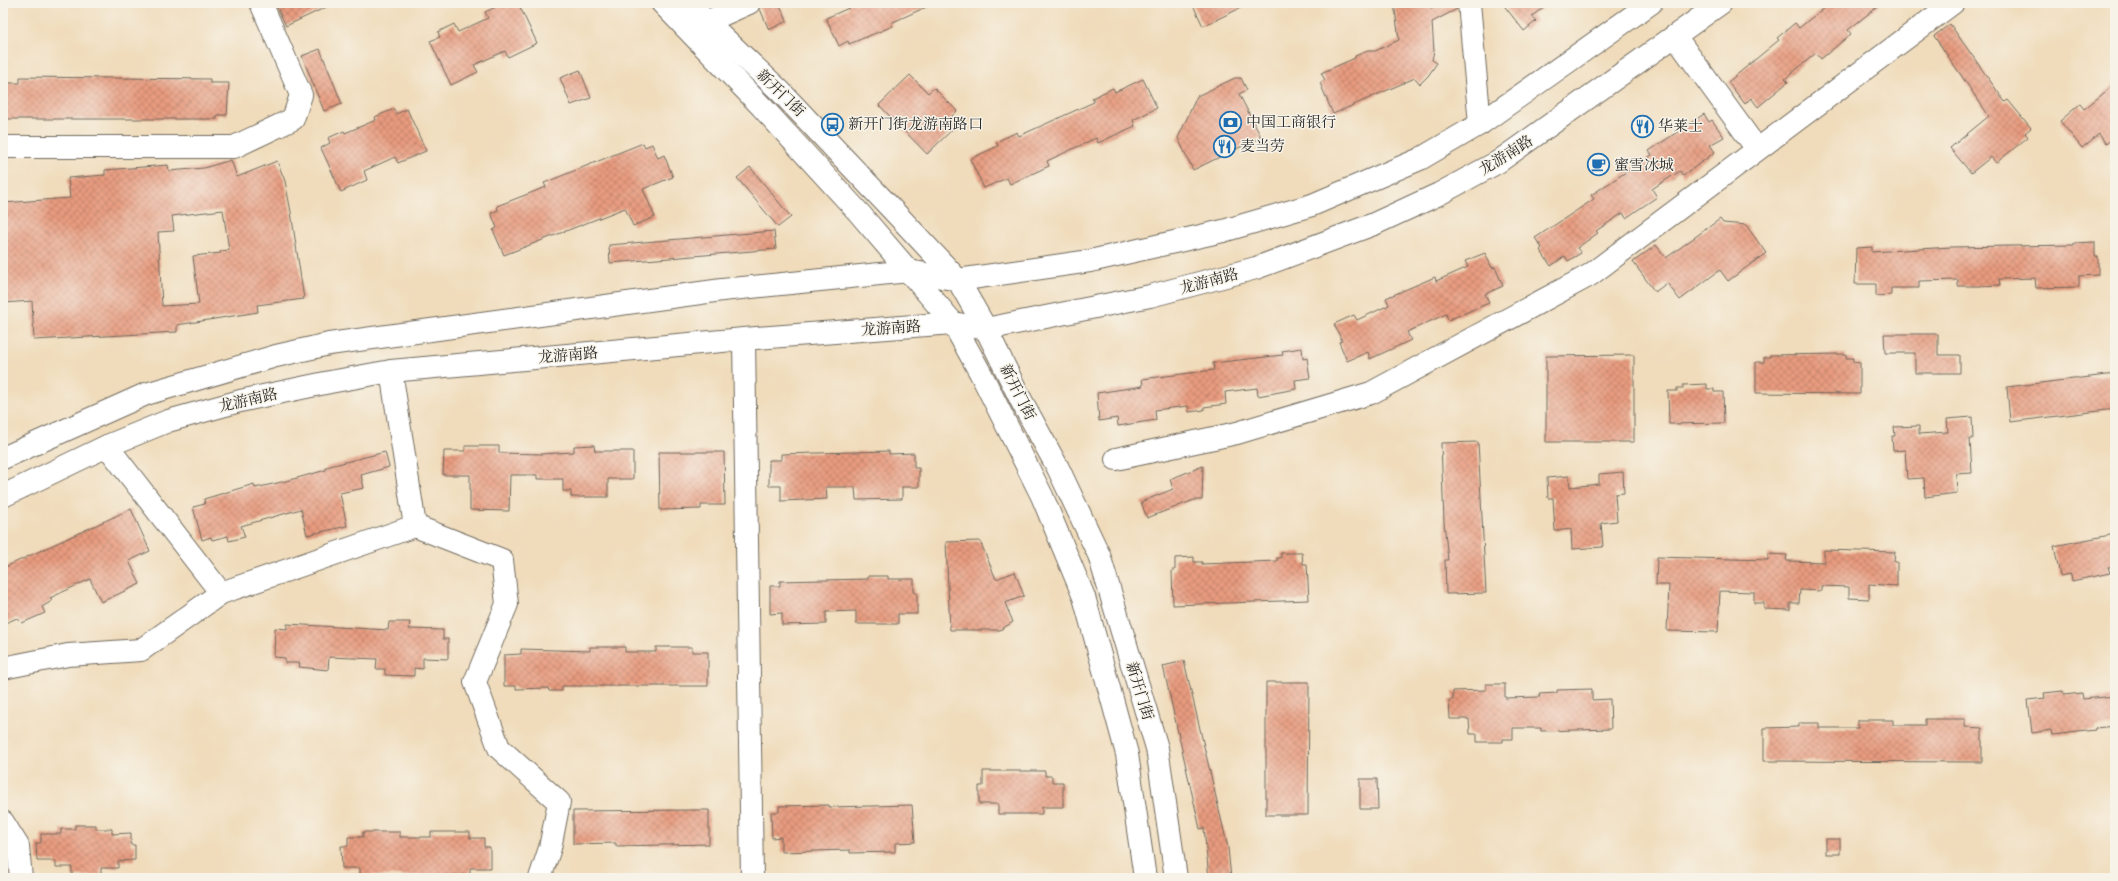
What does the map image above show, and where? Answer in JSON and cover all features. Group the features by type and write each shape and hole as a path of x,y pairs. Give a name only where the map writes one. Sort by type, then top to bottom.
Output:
{"main road":[{"path":"3,147 234,147 293,119 300,95 261,3"},
{"name":"新开门街","path":"662,3 767,112 860,214 953,323 981,374 1042,496 1084,597 1127,754 1145,878"},
{"name":"新开门街","path":"687,3 821,132 958,280 986,329 1021,400 1058,468 1099,555 1157,748 1176,878"},
{"path":"706,22 749,3"},
{"path":"1469,3 1480,124"},
{"path":"3,458 146,394 276,356 329,344 722,290 909,271 958,280 1090,261 1224,230 1312,205 1420,159 1480,124 1651,3"},
{"name":"龙游南路","path":"3,496 107,446 168,421 240,401 391,371 744,339 953,323 986,329 1050,317 1222,278 1302,252 1374,224 1439,194 1498,162 1721,3"},
{"path":"1116,459 1237,433 1371,393 1590,275 1953,3"},
{"path":"1675,36 1757,149"},
{"path":"744,339 752,878"},
{"path":"391,371 415,526"},
{"path":"107,446 221,593"},
{"path":"3,668 68,656 141,650 221,593 415,526 502,560 507,604 475,682 499,748 559,802 550,848 540,878"},
{"path":"3,822 18,846 21,878"}],"building":[{"path":"275,3 335,3 286,26"},
{"path":"504,3 518,3 537,43 508,57 505,51 474,65 478,72 451,85 430,41 440,37 438,32 454,24 458,32 488,18 485,12"},
{"path":"761,3 779,3 787,21 769,30 760,9"},
{"path":"847,3 935,3 891,23 893,26 849,44 848,41 839,46 826,18 849,8"},
{"path":"1192,3 1251,3 1203,26"},
{"path":"1394,3 1431,3 1431,8 1457,6 1457,9 1432,22 1434,51 1432,60 1437,63 1420,84 1415,78 1333,114 1320,83 1325,80 1321,73 1355,58 1355,56 1368,51 1375,51 1399,40"},
{"path":"1502,3 1549,3 1532,16 1536,21 1524,31"},
{"path":"1830,3 1882,3 1848,30 1851,34 1821,59 1816,53 1785,79 1788,82 1758,107 1751,98 1745,104 1728,82 1779,40 1777,38 1795,23 1799,28"},
{"path":"1950,24 2005,102 2008,100 2031,128 2025,133 2028,137 1996,163 1991,157 1971,173 1950,148 1989,116 1934,36"},
{"path":"320,49 342,104 324,111 302,56"},
{"path":"580,70 591,98 571,105 560,78"},
{"path":"910,75 928,93 934,88 957,111 951,117 958,124 927,154 879,105"},
{"path":"20,77 210,79 210,83 229,83 227,115 217,115 217,119 3,119 3,83 20,83"},
{"path":"1235,78 1241,78 1247,90 1239,94 1261,137 1193,170 1178,138 1197,96"},
{"path":"1143,79 1157,108 1133,120 1135,126 1098,143 1096,138 1047,161 1049,166 1010,184 1007,178 984,188 970,159 998,146 996,142 1017,132 1019,136 1094,102 1092,98 1113,88 1115,92"},
{"path":"2115,84 2115,136 2106,144 2099,134 2082,148 2060,121 2080,104 2084,109"},
{"path":"394,109 396,114 407,109 426,151 398,163 395,157 364,171 367,180 341,192 321,148 330,143 328,138 344,131 345,133 376,120 375,117"},
{"path":"1704,114 1709,122 1712,120 1724,137 1710,145 1715,152 1683,176 1680,171 1652,189 1657,197 1626,218 1623,213 1596,231 1598,233 1577,248 1581,253 1568,261 1565,256 1551,266 1540,250 1542,248 1535,238 1594,199 1591,195 1652,155 1649,151"},
{"path":"643,143 645,147 652,144 658,158 664,155 673,177 643,189 655,217 633,226 625,208 504,255 493,230 497,228 491,213 498,210 497,206 546,187 544,183"},
{"path":"231,160 237,177 277,161 285,181 304,299 257,305 258,312 177,325 177,332 34,340 32,301 3,303 3,203 70,198 68,178 105,175 105,170 168,165 169,171 204,168","holes":["223,210 229,250 220,251 221,253 193,256 199,304 162,306 158,232 174,231 172,216"]},
{"path":"750,167 791,217 778,227 737,178"},
{"path":"1720,219 1723,223 1746,225 1766,253 1728,281 1720,270 1680,300 1667,283 1655,292 1633,262 1656,245 1666,258"},
{"path":"774,231 776,249 610,263 609,245"},
{"path":"2095,242 2095,256 2098,256 2098,275 2079,276 2079,287 2036,288 2035,278 1999,279 2000,285 1981,286 1958,286 1958,280 1919,281 1919,288 1891,288 1891,295 1876,296 1876,284 1855,284 1856,248 1872,247 1872,252 1951,247 2074,245 2074,243"},
{"path":"1485,253 1492,268 1495,267 1503,286 1485,294 1489,303 1448,320 1446,314 1407,332 1411,340 1370,359 1368,352 1347,361 1339,342 1342,341 1334,324 1354,315 1357,320 1389,305 1386,298 1435,277 1436,281 1468,267 1465,261"},
{"path":"1884,334 1938,334 1938,355 1960,355 1960,373 1915,373 1915,353 1885,353"},
{"path":"1302,348 1303,359 1307,358 1310,378 1295,380 1296,389 1258,396 1257,388 1225,392 1226,404 1204,407 1204,410 1189,412 1188,406 1155,410 1156,420 1118,426 1117,418 1099,421 1097,393 1143,386 1142,379 1214,370 1213,363 1283,355 1282,351"},
{"path":"1846,354 1846,358 1853,358 1853,362 1860,363 1860,394 1756,393 1756,362 1764,362 1764,357 1770,357 1770,355"},
{"path":"1634,355 1634,442 1546,442 1546,356"},
{"path":"2115,374 2115,409 2010,422 2007,387"},
{"path":"1707,384 1707,389 1714,389 1714,392 1723,392 1724,423 1669,424 1668,391 1677,391 1677,388 1683,388 1683,385"},
{"path":"1972,417 1973,439 1970,439 1972,473 1956,474 1957,493 1925,497 1924,478 1907,479 1905,450 1893,451 1892,436 1895,436 1894,427 1919,426 1919,434 1948,432 1947,419"},
{"path":"1478,442 1486,593 1446,594 1445,560 1448,560 1444,522 1441,443"},
{"path":"594,445 595,451 633,451 633,479 608,479 608,497 571,497 571,491 563,491 563,479 537,479 537,475 510,475 509,511 470,510 470,475 443,475 444,451 465,451 465,446 499,446 499,453 541,454 574,452 574,446"},
{"path":"889,451 889,454 914,453 914,468 919,468 919,487 902,487 902,499 856,500 855,487 826,487 827,499 781,501 781,486 769,486 769,460 781,460 781,454"},
{"path":"385,452 389,467 361,475 364,488 340,493 347,526 307,535 301,509 241,526 245,537 229,541 228,536 212,540 211,537 202,540 193,507 205,504 204,499 254,484 255,488 286,481 326,470 326,467"},
{"path":"659,452 724,452 725,505 701,505 701,509 660,510"},
{"path":"1203,466 1202,500 1194,500 1147,518 1141,502 1173,489 1170,479"},
{"path":"1623,472 1624,493 1615,494 1617,521 1601,523 1603,547 1572,549 1571,529 1555,531 1553,498 1548,498 1547,478 1569,476 1570,487 1599,484 1599,474"},
{"path":"131,509 150,551 129,561 140,584 101,602 90,579 50,598 52,601 42,607 45,613 22,623 17,618 3,624 3,568"},
{"path":"2115,534 2115,566 2108,567 2110,573 2072,581 2071,574 2060,576 2054,546"},
{"path":"980,541 996,579 1015,572 1024,596 1005,603 1013,622 1000,630 950,630 946,542"},
{"path":"1824,550 1895,552 1894,562 1897,562 1897,586 1869,584 1869,599 1849,598 1849,587 1821,586 1821,591 1800,590 1799,603 1790,603 1790,610 1764,609 1764,603 1754,603 1754,592 1720,591 1718,632 1667,631 1669,585 1656,585 1657,557 1768,560 1768,554 1787,555 1786,561 1824,562"},
{"path":"1281,553 1302,553 1303,564 1307,564 1309,600 1173,605 1172,570 1175,570 1175,558 1194,557 1194,562 1202,562 1202,564 1277,561 1277,558 1281,558"},
{"path":"868,576 888,576 888,579 914,579 914,593 917,593 917,614 898,614 898,624 856,624 856,611 826,612 826,624 782,625 782,613 770,614 770,586 780,586 780,581 868,579"},
{"path":"389,622 410,622 409,629 443,630 443,639 448,639 448,659 423,658 423,669 414,668 414,676 385,675 385,669 376,669 377,659 329,657 328,670 299,667 300,663 285,663 285,658 274,657 275,628 287,629 287,624 388,630"},
{"path":"590,647 625,647 625,652 656,652 656,647 692,647 692,652 708,652 708,686 562,686 562,691 549,691 548,688 516,689 516,686 504,686 504,655 521,654 521,649 590,651"},
{"path":"1184,661 1228,848 1231,878 1209,878 1204,828 1200,829 1163,666"},
{"path":"1266,682 1309,682 1308,815 1266,815"},
{"path":"1486,684 1505,684 1505,698 1540,697 1539,694 1557,693 1557,690 1592,689 1592,700 1610,699 1611,729 1541,731 1541,728 1513,728 1513,739 1503,739 1503,742 1477,742 1477,734 1470,734 1469,719 1450,719 1449,700 1453,700 1453,691 1486,690"},
{"path":"2063,691 2064,695 2082,693 2083,699 2115,696 2115,726 2052,735 2051,730 2032,733 2028,700 2045,698 2044,693"},
{"path":"1925,719 1965,719 1965,727 1982,728 1982,762 1764,761 1764,728 1799,727 1799,723 1819,723 1819,728 1858,728 1858,720 1893,720 1893,725 1925,725"},
{"path":"983,771 1045,771 1045,776 1052,776 1052,782 1063,782 1063,807 1042,807 1042,814 998,814 998,804 979,804 979,786 983,786"},
{"path":"1360,779 1377,779 1378,809 1360,809"},
{"path":"829,805 829,807 912,805 915,842 895,843 895,852 850,853 850,850 781,852 781,837 772,838 771,812 779,812 779,806"},
{"path":"709,810 709,844 616,846 616,843 573,844 573,811"},
{"path":"75,825 96,825 96,829 112,829 112,834 131,833 131,845 135,845 135,860 118,861 118,868 101,868 101,875 91,876 72,876 72,867 56,867 56,861 37,861 36,843 41,843 41,834 61,834 61,829 75,829"},
{"path":"363,832 400,832 400,837 431,837 431,832 470,832 470,838 484,838 484,847 490,847 490,868 470,868 470,875 360,875 360,868 342,868 341,846 348,846 348,837 363,837"},
{"path":"1826,839 1840,839 1840,854 1826,854"}],"place":[{"name":"中国工商银行","path":"1231,122"},
{"name":"新开门街龙游南路口","path":"832,124"},
{"name":"华莱士","path":"1642,126"},
{"name":"麦当劳","path":"1224,146"},
{"name":"蜜雪冰城","path":"1599,165"}]}
